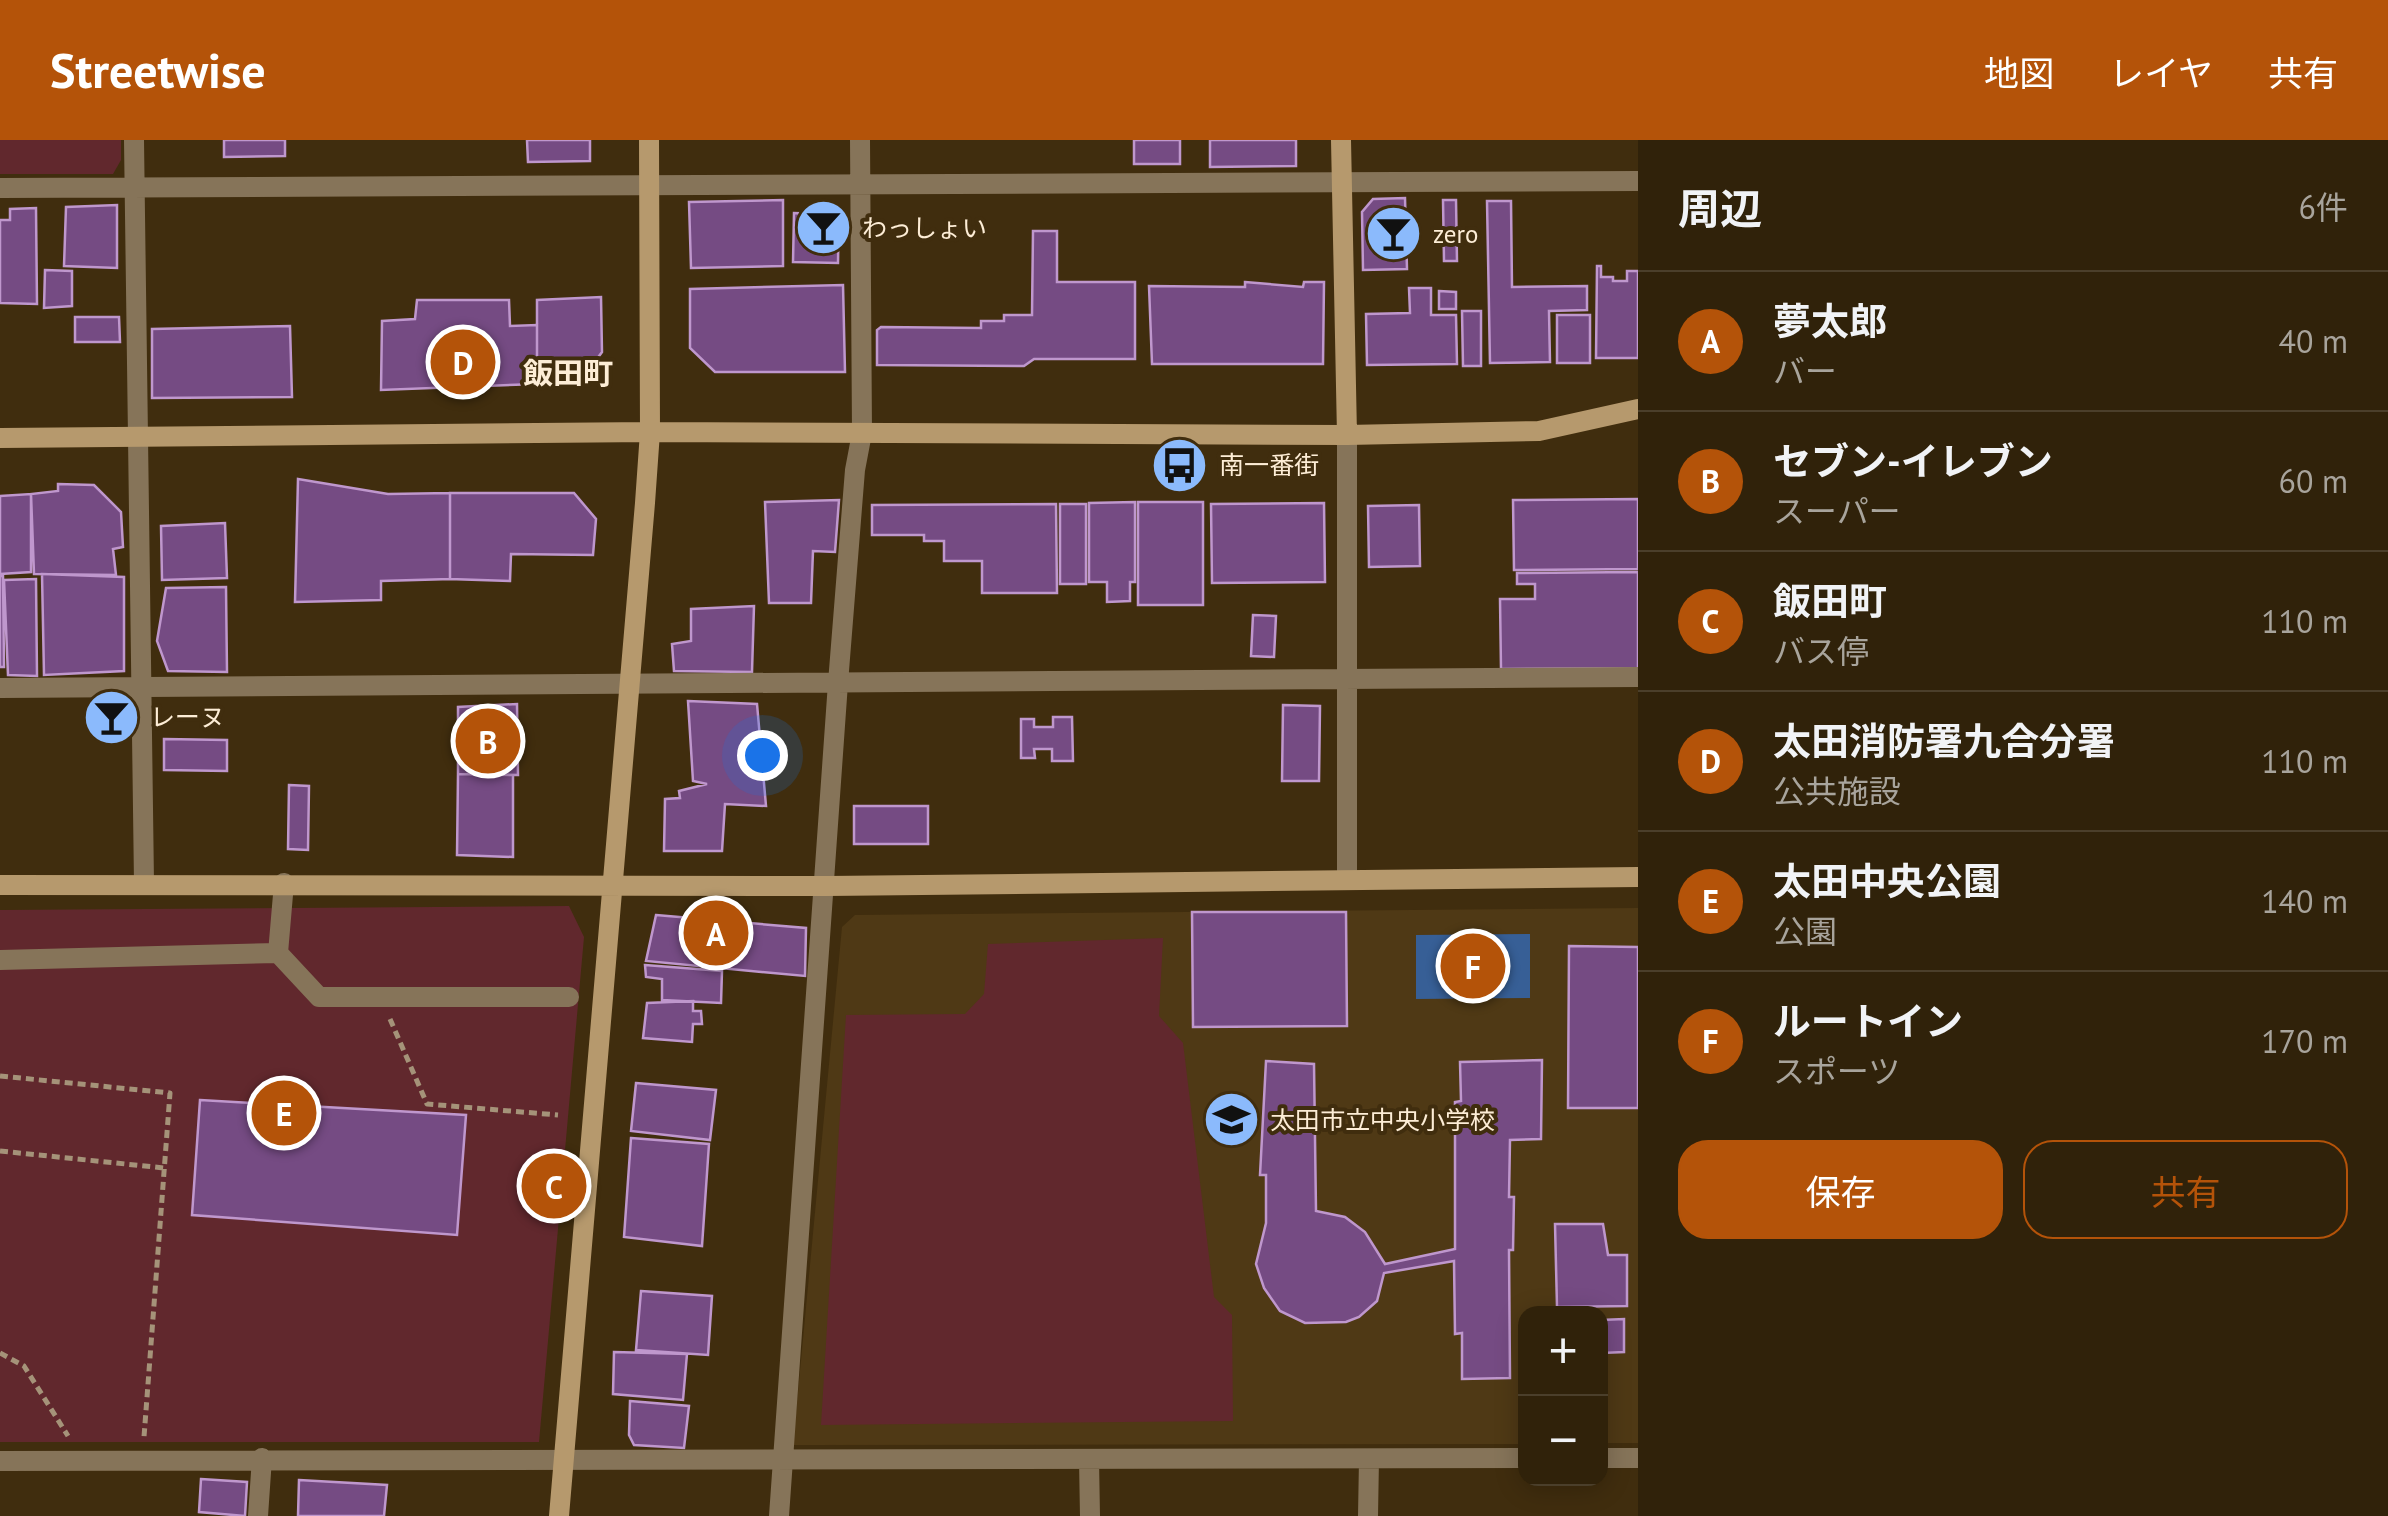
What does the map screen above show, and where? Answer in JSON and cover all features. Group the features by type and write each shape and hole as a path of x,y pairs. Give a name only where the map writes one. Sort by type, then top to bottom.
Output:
{"street":[{"path":"134,140 144,883"},
{"path":"559,1516 650,432 650,140"},
{"path":"779,1516 854,470 862,433 860,140"},
{"path":"1341,140 1347,434 1347,877"},
{"path":"0,188 1638,181"},
{"path":"0,438 650,432 1538,431 1638,409"},
{"path":"0,688 1638,677"},
{"path":"0,886 827,886 1347,877 1638,877"},
{"path":"284,883 278,954 319,998 569,997"},
{"path":"0,960 278,954"},
{"path":"258,1516 262,1458"},
{"path":"0,1461 1518,1458"},
{"path":"1608,1458 1638,1458"},
{"path":"1090,1459 1090,1516"},
{"path":"1368,1516 1369,1459"}],"path":[{"path":"381,998 427,1104 558,1115"},
{"path":"0,1076 170,1093 144,1437 126,1437"},
{"path":"0,1151 164,1168"},
{"path":"0,1352 24,1366 69,1437"}],"shaded area":[{"path":"0,140 121,140 121,160 113,174 0,174"},
{"path":"569,906 584,937 539,1442 0,1442 0,910"},
{"name":"太田市立中央小学校","path":"1638,908 1638,1443 1608,1443 1608,1306 1518,1306 1518,1444 793,1445 842,927 855,915"},
{"path":"1163,938 1159,1016 1183,1043 1214,1297 1232,1315 1233,1421 821,1425 846,1015 965,1014 984,994 988,944"}],"water":[{"path":"1530,934 1530,998 1416,999 1416,935"}],"building":[{"path":"224,140 285,140 285,156 224,157"},
{"path":"527,140 590,140 590,161 528,162"},
{"path":"1134,140 1180,140 1180,164 1134,164"},
{"path":"1134,140 1180,140 1180,164 1134,164"},
{"path":"1210,140 1296,140 1296,166 1210,167"},
{"path":"1210,140 1296,140 1296,166 1210,167"},
{"path":"1405,198 1407,269 1363,270 1362,212 1373,199"},
{"path":"783,200 783,266 691,268 689,202"},
{"path":"1443,200 1456,200 1457,261 1444,261"},
{"path":"1487,201 1511,201 1512,287 1587,286 1587,310 1549,311 1550,362 1490,363"},
{"path":"117,205 117,268 64,266 66,207"},
{"path":"828,207 839,207 838,263 793,262 794,213 827,214"},
{"path":"36,208 37,304 0,303 0,220 10,220 10,209"},
{"path":"1033,231 1057,231 1057,282 1135,282 1135,359 1034,359 1024,366 877,365 877,330 881,327 981,328 981,321 1004,321 1004,315 1032,315"},
{"path":"1597,266 1601,266 1601,277 1613,277 1613,281 1627,281 1627,271 1638,271 1638,358 1596,358"},
{"path":"45,270 72,271 72,306 44,308"},
{"path":"1245,282 1303,287 1304,282 1324,282 1323,364 1152,364 1149,286 1245,287"},
{"path":"843,285 845,372 715,372 690,348 690,289"},
{"path":"1409,288 1431,288 1431,315 1456,315 1457,364 1367,365 1366,314 1410,313"},
{"path":"1439,291 1456,292 1456,309 1439,309"},
{"path":"601,297 602,352 577,386 537,384 537,300"},
{"path":"417,300 509,300 510,326 537,325 537,384 381,390 382,321 415,319"},
{"path":"1462,311 1481,311 1481,366 1463,366"},
{"path":"1557,315 1590,315 1590,363 1557,363"},
{"path":"75,317 119,317 120,342 75,342"},
{"path":"290,326 292,397 152,398 152,329"},
{"path":"298,479 388,494 450,493 450,579 381,581 381,600 295,602"},
{"path":"58,484 94,485 121,512 123,547 113,549 116,575 34,574 31,494 58,491"},
{"path":"450,493 574,493 596,519 593,555 511,554 510,581 450,579"},
{"path":"31,494 31,572 0,574 0,496"},
{"path":"1638,499 1638,569 1514,570 1513,500"},
{"path":"839,500 835,552 813,551 811,603 769,603 765,502"},
{"path":"1135,502 1135,582 1130,582 1130,601 1107,602 1107,582 1089,582 1089,503"},
{"path":"1138,502 1203,502 1203,605 1138,605"},
{"path":"1324,503 1325,582 1212,583 1211,504"},
{"path":"1056,504 1057,593 982,593 982,561 944,561 944,541 924,541 924,535 872,535 872,505"},
{"path":"1060,504 1086,504 1086,584 1060,584"},
{"path":"1419,505 1420,566 1369,567 1368,506"},
{"path":"225,523 227,578 162,580 161,526"},
{"path":"1638,572 1638,668 1501,669 1500,599 1535,599 1535,584 1517,584 1517,573"},
{"path":"42,574 124,577 124,671 44,675"},
{"path":"3,576 4,667 0,667"},
{"path":"36,579 37,676 8,675 4,580"},
{"path":"226,587 227,672 168,671 157,641 166,588"},
{"path":"754,606 752,672 674,671 672,644 691,641 691,609"},
{"path":"1253,615 1276,616 1274,657 1251,656"},
{"path":"688,701 757,704 766,806 725,804 722,851 664,851 665,799 680,798 679,791 707,784 693,781"},
{"path":"517,704 518,775 458,774 458,707"},
{"path":"1283,705 1320,706 1319,781 1282,781"},
{"path":"1053,717 1072,717 1073,761 1052,761 1052,749 1034,749 1035,758 1021,758 1021,719 1034,719 1034,727 1053,727"},
{"path":"164,739 227,740 227,771 164,770"},
{"path":"458,774 513,775 513,857 457,855"},
{"path":"289,785 309,786 308,850 288,849"},
{"path":"854,806 928,806 928,844 854,844"},
{"path":"1192,912 1346,912 1347,1026 1193,1027"},
{"path":"656,915 806,928 805,976 646,961"},
{"path":"1569,946 1638,947 1638,1108 1568,1108"},
{"path":"645,965 722,971 721,1003 662,1000 662,979 646,977"},
{"path":"693,1001 693,1011 701,1011 702,1024 693,1024 692,1042 643,1038 647,1003"},
{"path":"1542,1060 1541,1139 1510,1140 1509,1197 1514,1197 1513,1250 1509,1250 1510,1378 1462,1379 1462,1333 1455,1334 1454,1261 1384,1273 1377,1301 1359,1317 1346,1322 1305,1323 1280,1311 1264,1288 1256,1264 1266,1223 1266,1175 1260,1175 1266,1061 1314,1064 1316,1211 1345,1217 1365,1232 1385,1264 1455,1249 1455,1102 1461,1101 1460,1062"},
{"path":"636,1083 716,1090 710,1140 631,1131"},
{"path":"200,1100 466,1115 457,1235 192,1215"},
{"path":"631,1138 709,1144 702,1246 624,1237"},
{"path":"1555,1224 1603,1224 1608,1255 1627,1255 1627,1306 1557,1306"},
{"path":"641,1291 712,1296 708,1355 636,1350"},
{"path":"1624,1319 1624,1352 1608,1353 1608,1320"},
{"path":"614,1352 687,1354 683,1400 613,1394"},
{"path":"630,1401 689,1406 684,1448 634,1445 629,1435"},
{"path":"201,1479 247,1482 245,1516 199,1512"},
{"path":"299,1480 387,1485 384,1516 298,1516"}],"place":[{"name":"わっしょい","path":"823,228"},
{"name":"zero","path":"1394,234"},
{"name":"太田消防署九合分署","path":"463,362"},
{"name":"南一番街","path":"1180,465"},
{"name":"レーヌ","path":"111,717"},
{"name":"セブン-イレブン","path":"488,741"},
{"name":"夢太郎","path":"716,933"},
{"name":"ルートイン","path":"1473,966"},
{"name":"太田中央公園","path":"284,1113"},
{"name":"太田市立中央小学校","path":"1231,1120"},
{"name":"飯田町","path":"554,1186"}],"district":[{"name":"飯田町","path":"568,372"}]}
